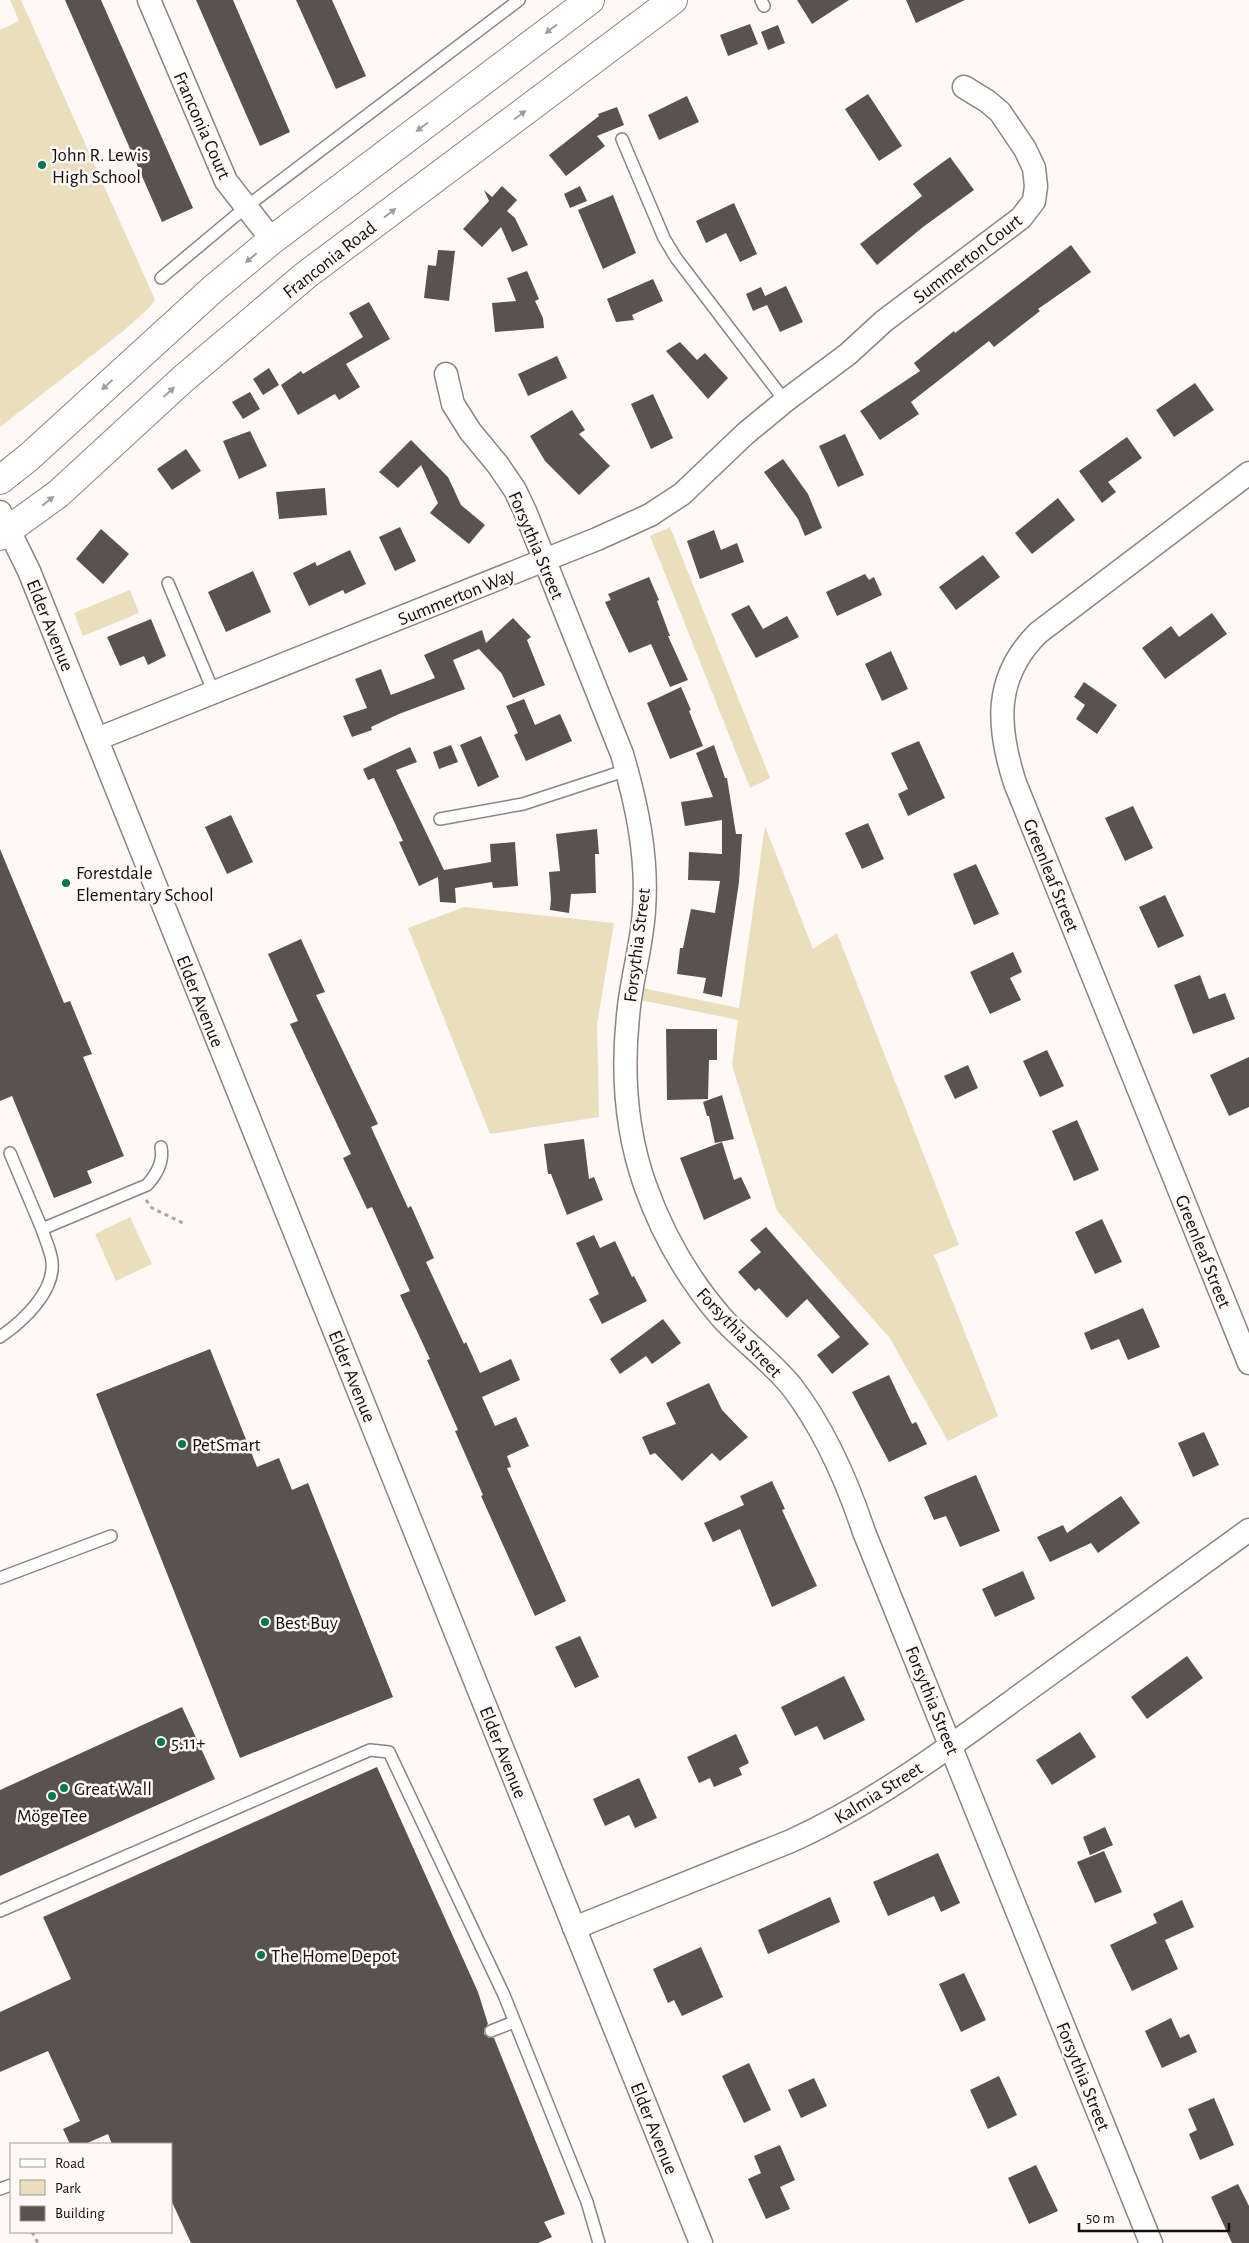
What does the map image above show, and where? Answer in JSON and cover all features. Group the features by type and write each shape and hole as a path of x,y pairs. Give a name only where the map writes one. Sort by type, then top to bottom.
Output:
{"main road":[{"path":"0,480 28,457 206,295 272,240 590,0"},
{"name":"Franconia Road","path":"3,526 58,494 183,379 306,275 673,0"}],"street":[{"name":"Franconia Court","path":"149,0 226,181 272,240"},
{"name":"Summerton Court","path":"785,401 848,354 884,321 1021,218 1034,201 1036,186 1034,168 1025,149 1000,112 987,101 964,87"},
{"name":"Forsythia Street","path":"446,374 454,404 470,431 498,465 514,490 545,560 627,770 640,824 644,864 644,909 628,1014 625,1068 630,1126 645,1185 666,1235 697,1287 722,1318 790,1385 829,1445 851,1493 864,1532 1151,2243"},
{"name":"Summerton Way","path":"97,740 545,560 650,515 673,500 712,468 745,434 785,401"},
{"name":"Greenleaf Street","path":"1249,474 1038,633 1015,662 1005,687 1001,714 1003,737 1015,783 1249,1363"},
{"name":"Elder Avenue","path":"3,526 29,571 701,2243"},
{"name":"Kalmia Street","path":"574,1928 826,1825 870,1801 951,1745 1249,1530"}],"lane":[{"path":"161,278 246,207 519,0"},
{"path":"622,139 664,238 676,258 785,401"},
{"path":"168,583 214,693"},
{"path":"440,820 523,804 627,770"},
{"path":"42,1228 140,1189 152,1180 158,1171 162,1152 161,1146"},
{"path":"0,1337 37,1303 50,1277 52,1264 42,1228 10,1152"},
{"path":"0,1578 111,1536"},
{"path":"0,1912 370,1750 389,1752 514,2022 587,2202 599,2243"},
{"path":"491,2031 514,2022"}],"path":[{"path":"140,1189 152,1208 183,1224"}],"green space":[{"name":"John R. Lewis High School","path":"10,0 21,0 155,300 148,309 122,332 0,427 0,30 19,21"},
{"path":"670,527 770,778 750,788 650,536"},
{"path":"130,590 139,613 83,636 74,613"},
{"path":"765,826 813,949 837,933 959,1245 934,1255 998,1416 948,1441 889,1337 777,1211 732,1065 738,1020 640,1000 642,988 739,1008"},
{"path":"464,907 614,923 597,1024 599,1117 490,1134 408,928"},
{"path":"130,1217 152,1264 116,1281 95,1234"}],"building":[{"path":"65,0 101,0 193,208 162,222"},
{"path":"196,0 233,0 290,132 260,146"},
{"path":"296,0 332,0 366,76 336,89"},
{"path":"797,0 849,0 812,24"},
{"path":"906,0 965,0 916,23"},
{"path":"750,24 758,44 728,56 720,35"},
{"path":"778,25 785,43 768,50 761,32"},
{"path":"868,94 902,146 879,161 845,109"},
{"path":"687,96 699,122 659,140 648,115"},
{"path":"617,107 624,125 597,136 605,146 566,176 549,155 599,116 598,114"},
{"path":"950,157 974,190 923,227 877,265 860,244 922,196 913,184"},
{"path":"502,186 517,200 507,211 515,218 528,245 512,252 501,227 482,247 463,229 489,201 484,190 492,197"},
{"path":"580,186 587,201 570,208 564,194"},
{"path":"613,195 636,253 603,269 578,210"},
{"path":"734,203 757,254 740,262 726,233 706,243 696,221"},
{"path":"1071,245 1091,272 1038,309 1040,311 994,347 989,341 911,402 919,414 880,440 860,411 920,371 914,363 954,331 955,333"},
{"path":"438,250 455,251 449,301 424,298 428,265 436,266"},
{"path":"527,271 539,299 535,301 543,318 544,328 495,332 492,303 516,301 507,278"},
{"path":"653,279 663,301 632,315 634,320 616,322 607,299"},
{"path":"786,286 803,322 780,332 767,305 753,311 746,294 761,287 765,296"},
{"path":"369,302 390,339 346,364 360,387 339,400 335,394 298,415 281,385 301,371 303,374 363,337 349,313"},
{"path":"680,342 697,360 705,353 728,378 708,399 666,351"},
{"path":"557,356 567,378 528,396 518,374"},
{"path":"269,368 279,385 263,395 253,379"},
{"path":"1195,383 1214,410 1174,437 1156,410"},
{"path":"250,392 260,409 243,419 232,402"},
{"path":"653,394 673,438 651,449 631,404"},
{"path":"572,410 585,430 579,434 610,466 579,495 545,461 530,436"},
{"path":"250,431 267,466 239,479 223,441"},
{"path":"845,434 864,475 838,487 819,446"},
{"path":"1127,437 1142,458 1108,482 1116,492 1102,503 1079,471"},
{"path":"411,440 448,477 461,505 485,525 469,544 430,513 438,503 421,465 398,488 379,472"},
{"path":"186,449 201,471 172,490 157,469"},
{"path":"783,459 808,494 822,528 805,536 798,519 764,472"},
{"path":"325,488 327,515 279,519 276,492"},
{"path":"1058,498 1075,520 1032,554 1015,533"},
{"path":"400,527 416,561 395,571 379,537"},
{"path":"101,529 129,554 103,584 76,559"},
{"path":"714,530 721,550 737,543 744,562 700,579 687,541"},
{"path":"350,550 366,584 345,594 343,590 309,606 293,573 315,562 317,566"},
{"path":"983,555 1000,577 956,610 939,587"},
{"path":"253,571 271,612 226,632 208,592"},
{"path":"865,574 869,580 874,577 882,595 837,616 826,592"},
{"path":"649,577 659,600 657,601 670,636 668,636 688,680 670,687 651,644 629,653 605,602 611,600 608,594"},
{"path":"749,605 763,629 787,616 799,637 756,658 731,614"},
{"path":"1212,613 1227,634 1165,679 1142,648 1171,626 1179,637"},
{"path":"513,618 531,637 527,640 545,685 513,698 502,674 479,649 453,660 465,689 399,714 371,727 372,730 352,737 343,716 367,708 355,679 381,669 391,695 435,678 424,655 482,630 486,643"},
{"path":"151,619 166,656 148,665 144,656 120,666 107,637"},
{"path":"891,651 908,689 882,701 865,664"},
{"path":"1084,682 1117,705 1097,734 1076,719 1085,705 1074,697"},
{"path":"681,687 703,746 670,759 647,703"},
{"path":"524,699 535,725 560,714 572,741 526,761 514,735 518,733 506,706"},
{"path":"481,736 499,777 478,787 460,745"},
{"path":"919,741 945,798 908,816 898,794 908,789 891,753"},
{"path":"451,745 458,762 439,769 433,752"},
{"path":"714,745 725,778 727,778 736,834 742,834 739,882 722,997 703,993 706,978 677,974 680,948 683,948 691,909 715,913 720,881 688,880 689,852 722,854 722,820 685,826 681,802 713,797 696,753"},
{"path":"410,747 417,762 396,770 444,870 491,862 490,844 515,842 518,886 493,888 492,882 455,888 456,903 440,902 438,877 419,886 399,842 403,841 374,778 368,780 363,769"},
{"path":"1133,806 1153,848 1125,861 1105,818"},
{"path":"231,815 253,862 227,874 205,827"},
{"path":"868,823 884,859 862,869 845,833"},
{"path":"597,829 599,854 595,854 596,893 571,894 569,913 550,910 549,872 560,871 556,834"},
{"path":"0,849 64,1003 70,1001 92,1054 83,1057 124,1156 87,1171 92,1183 54,1198 12,1096 0,1101"},
{"path":"976,864 999,914 974,925 953,874"},
{"path":"1165,895 1184,936 1158,948 1139,907"},
{"path":"301,939 325,992 316,995 378,1124 371,1127 408,1208 411,1206 434,1258 426,1262 464,1344 466,1342 480,1373 511,1359 520,1380 482,1397 495,1426 516,1417 529,1446 507,1456 511,1467 507,1468 566,1601 535,1616 481,1496 483,1495 455,1431 458,1430 427,1360 430,1359 400,1295 410,1291 372,1207 367,1209 343,1158 351,1154 290,1024 298,1021 268,954"},
{"path":"1013,952 1022,972 1010,978 1021,1000 990,1014 970,972"},
{"path":"1200,975 1209,999 1225,993 1235,1019 1193,1034 1174,985"},
{"path":"666,1029 717,1029 717,1060 709,1060 708,1099 667,1100"},
{"path":"1047,1050 1064,1086 1040,1097 1023,1061"},
{"path":"1249,1057 1249,1107 1229,1116 1210,1075"},
{"path":"968,1065 978,1088 955,1099 944,1076"},
{"path":"722,1095 734,1139 715,1143 709,1116 707,1116 703,1102"},
{"path":"1077,1120 1099,1170 1074,1181 1052,1131"},
{"path":"584,1139 589,1179 594,1177 603,1200 567,1215 551,1174 548,1174 544,1144"},
{"path":"722,1142 734,1180 741,1177 751,1198 704,1220 680,1158"},
{"path":"1102,1219 1122,1262 1095,1274 1075,1232"},
{"path":"766,1227 869,1344 832,1374 817,1355 840,1337 807,1299 787,1318 759,1288 755,1291 738,1272 761,1252 750,1240"},
{"path":"594,1235 600,1248 615,1241 632,1277 634,1276 647,1301 602,1324 589,1299 599,1294 576,1243"},
{"path":"1143,1308 1160,1347 1128,1360 1119,1339 1091,1350 1084,1333"},
{"path":"663,1319 681,1343 652,1364 646,1356 620,1374 610,1359"},
{"path":"210,1349 257,1467 279,1458 292,1490 308,1483 393,1697 240,1758 96,1394"},
{"path":"889,1375 912,1424 916,1422 927,1444 889,1462 852,1392"},
{"path":"709,1383 722,1410 748,1437 720,1461 712,1453 682,1481 655,1453 650,1455 642,1437 676,1424 666,1403"},
{"path":"1204,1432 1219,1465 1193,1477 1178,1443"},
{"path":"976,1475 1000,1531 960,1547 946,1516 934,1520 924,1497"},
{"path":"772,1481 785,1509 782,1510 817,1586 772,1607 740,1529 713,1542 704,1523 744,1505 740,1496"},
{"path":"1121,1496 1140,1523 1098,1553 1091,1543 1050,1562 1037,1537 1063,1525 1067,1533"},
{"path":"1023,1571 1035,1599 995,1617 982,1589"},
{"path":"580,1636 599,1677 575,1688 555,1647"},
{"path":"1187,1656 1203,1678 1147,1719 1131,1697"},
{"path":"844,1676 865,1720 824,1740 817,1726 795,1736 781,1707"},
{"path":"182,1707 215,1779 0,1876 0,1790"},
{"path":"1080,1732 1096,1757 1052,1785 1036,1760"},
{"path":"736,1734 749,1763 739,1768 742,1775 714,1787 710,1778 699,1783 687,1757"},
{"path":"377,1767 478,1992 488,2024 484,2029 484,2034 489,2038 494,2038 565,2214 544,2222 552,2237 538,2243 191,2243 172,2202 172,2143 112,2143 108,2134 87,2143 70,2143 63,2129 80,2121 48,2051 0,2072 0,2012 71,1979 43,1917"},
{"path":"639,1778 657,1818 635,1828 629,1815 605,1826 593,1799"},
{"path":"1105,1827 1113,1845 1090,1855 1083,1837"},
{"path":"1104,1851 1122,1892 1095,1903 1077,1862"},
{"path":"938,1853 960,1903 941,1912 934,1896 888,1916 873,1882"},
{"path":"830,1897 840,1922 768,1954 758,1930"},
{"path":"1182,1900 1194,1927 1165,1940 1178,1969 1132,1991 1110,1945 1157,1923 1153,1914"},
{"path":"701,1947 723,1997 682,2016 674,2000 668,2003 653,1969"},
{"path":"964,1973 986,2020 961,2032 939,1984"},
{"path":"1171,2018 1180,2038 1189,2034 1197,2052 1162,2068 1145,2031"},
{"path":"749,2063 771,2110 744,2123 722,2076"},
{"path":"999,2076 1017,2115 988,2129 970,2090"},
{"path":"814,2078 827,2106 801,2118 788,2090"},
{"path":"1214,2098 1234,2145 1200,2160 1189,2134 1197,2130 1188,2109"},
{"path":"780,2145 795,2180 780,2187 790,2209 766,2219 748,2179 761,2173 754,2156"},
{"path":"1036,2165 1058,2211 1029,2224 1008,2178"},
{"path":"1238,2184 1249,2206 1249,2243 1232,2243 1211,2197"}],"place":[{"name":"John R. Lewis High School","path":"42,165"},
{"name":"Forestdale Elementary School","path":"66,883"},
{"name":"PetSmart","path":"182,1444"},
{"name":"Best Buy","path":"265,1622"},
{"name":"5.11+","path":"161,1742"},
{"name":"Great Wall","path":"64,1788"},
{"name":"Möge Tee","path":"52,1796"},
{"name":"The Home Depot","path":"261,1955"}]}
